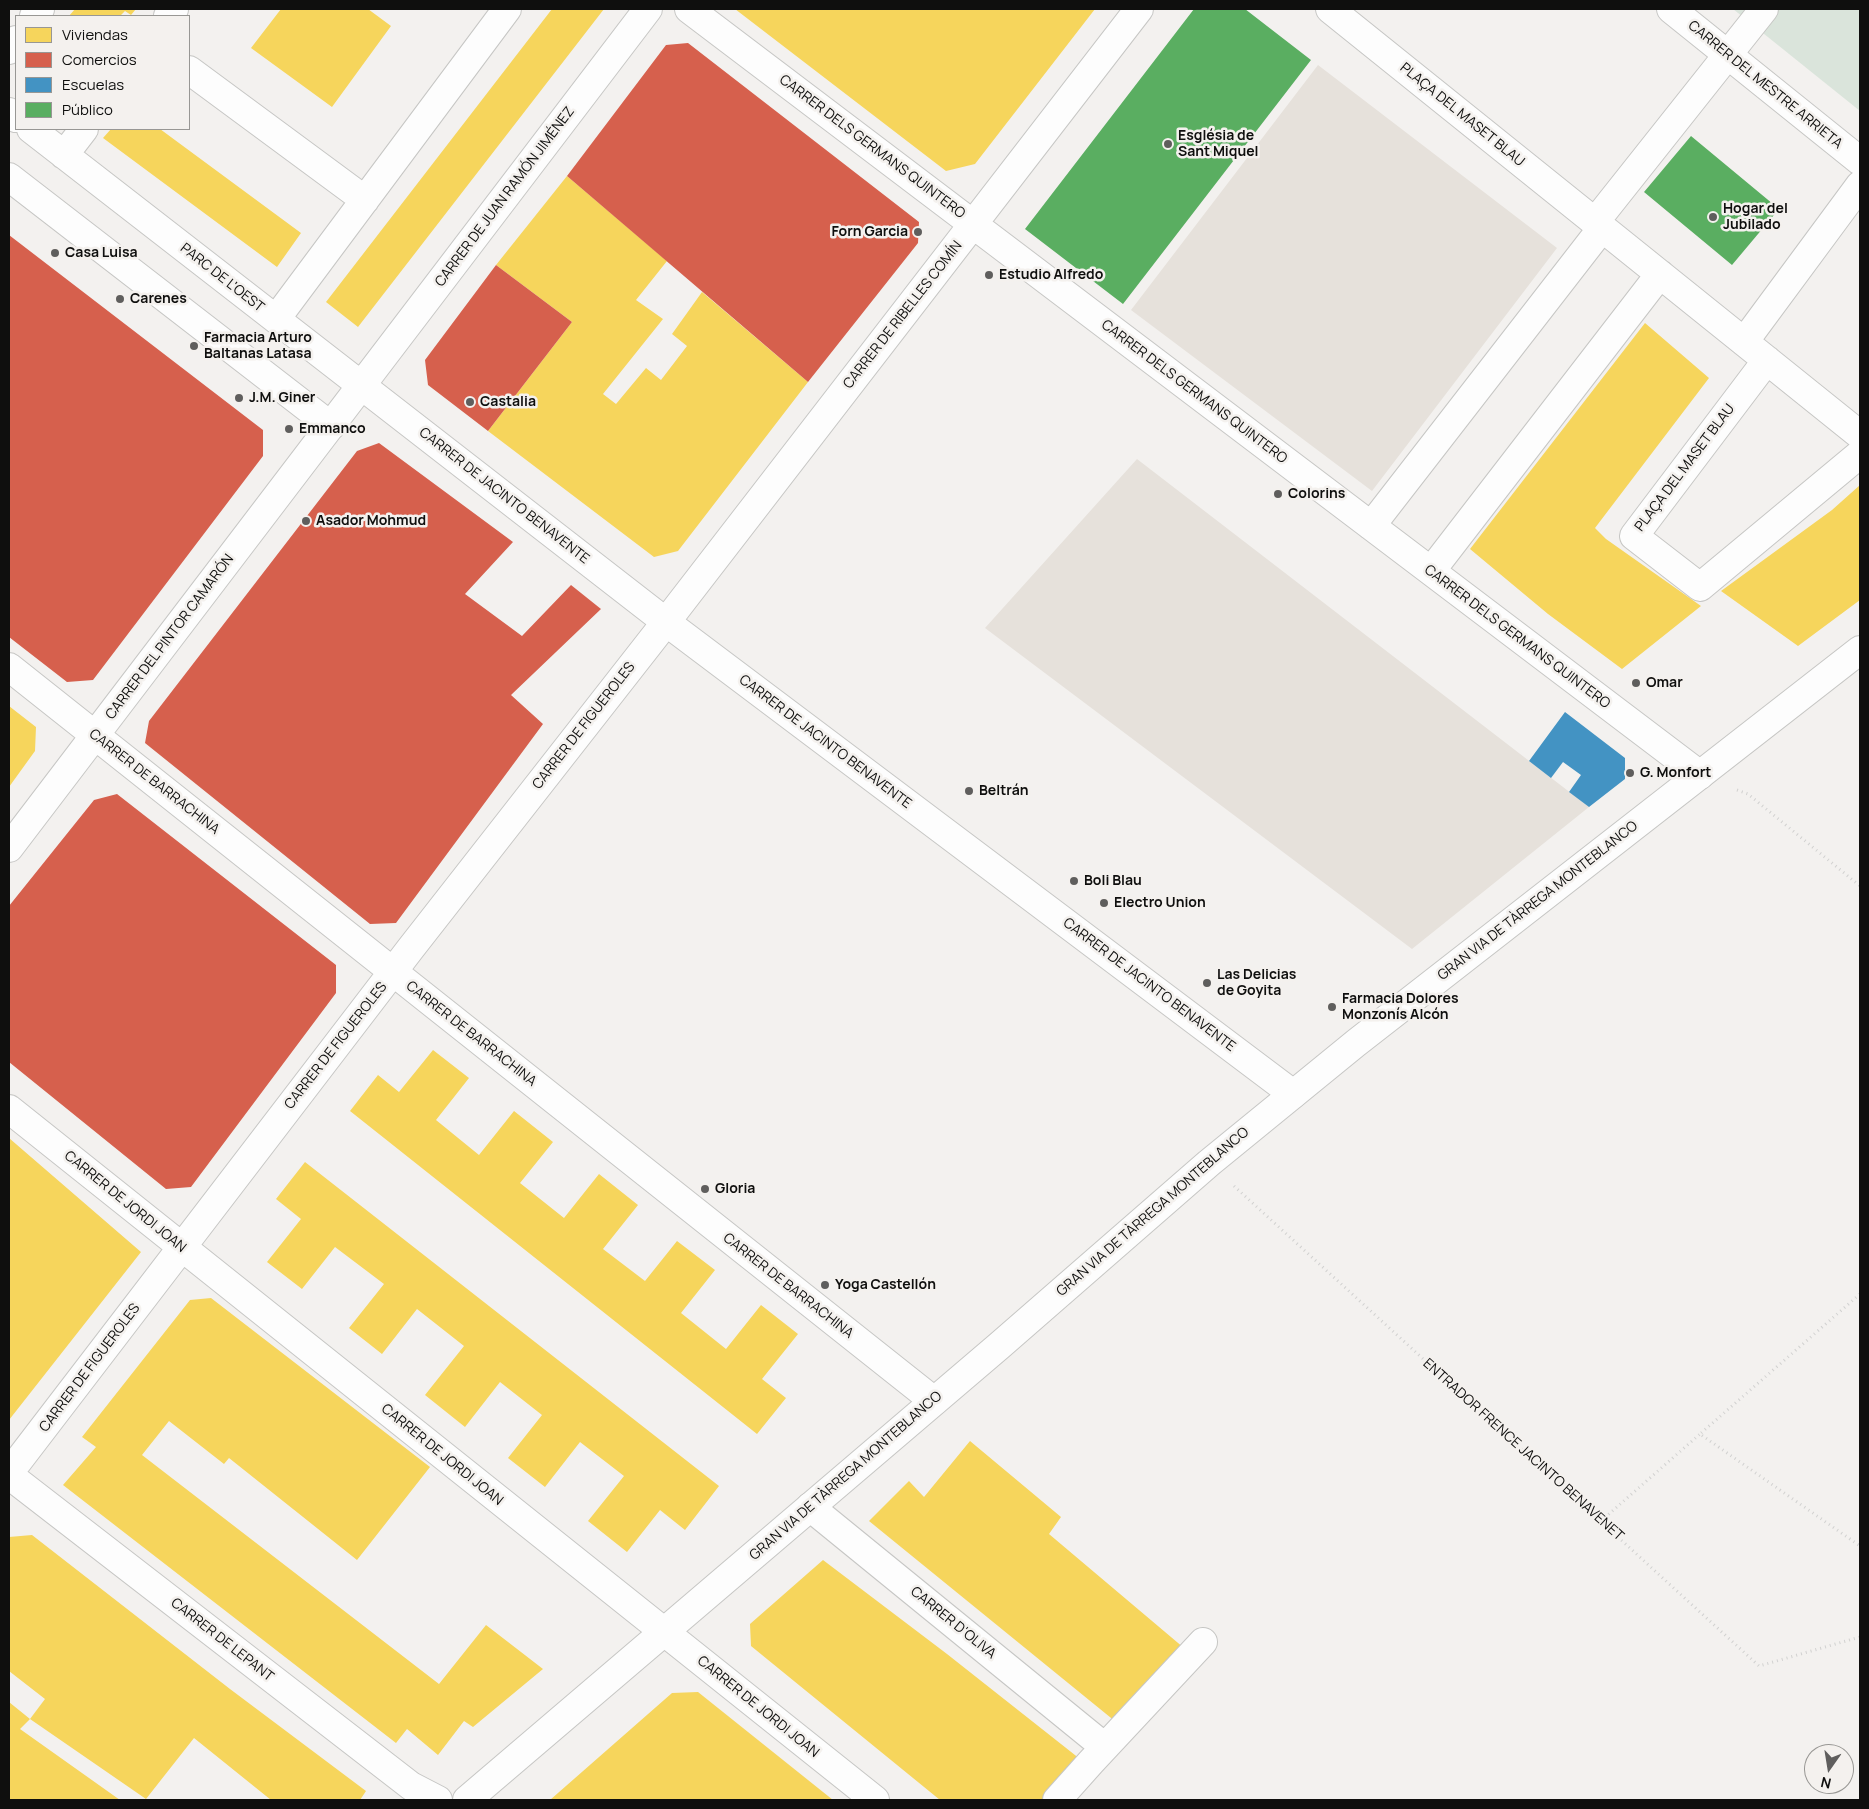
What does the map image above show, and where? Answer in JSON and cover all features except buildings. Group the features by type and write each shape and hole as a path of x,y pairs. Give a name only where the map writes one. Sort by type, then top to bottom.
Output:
{"street":[{"path":"276,319 506,9"},
{"name":"CARRER DE JUAN RAMÓN JIMÉNEZ","path":"361,385 648,9"},
{"name":"CARRER DELS GERMANS QUINTERO","path":"689,9 1700,775"},
{"name":"CARRER DE RIBELLES COMÍN","path":"666,622 1139,9"},
{"name":"PLAÇA DEL MASET BLAU","path":"1330,9 1860,435"},
{"name":"CARRER DEL MESTRE ARRIETA","path":"1671,9 1860,161"},
{"path":"1371,526 1764,9"},
{"path":"190,71 365,200"},
{"name":"PARC DE L'OEST","path":"32,130 361,385"},
{"path":"64,155 83,130"},
{"path":"9,177 331,426 361,385"},
{"path":"1744,342 1860,186"},
{"path":"1431,571 1660,274"},
{"name":"PLAÇA DEL MASET BLAU","path":"1766,360 1634,536 1700,587 1860,454"},
{"name":"CARRER DE JACINTO BENAVENTE","path":"361,385 666,622 1293,1094"},
{"name":"CARRER DEL PINTOR CAMARÓN","path":"9,848 331,426"},
{"name":"CARRER DE FIGUEROLES","path":"9,1474 393,972 666,622"},
{"name":"GRAN VIA DE TÀRREGA MONTEBLANCO","path":"467,1800 810,1508 1209,1163 1293,1094 1860,650"},
{"name":"CARRER DE BARRACHINA","path":"9,667 934,1401"},
{"name":"CARRER DE JORDI JOAN","path":"9,1109 875,1800"},
{"name":"CARRER DE LEPANT","path":"9,1474 411,1786 438,1800"},
{"name":"CARRER D'OLIVA","path":"810,1508 1096,1740"},
{"path":"1057,1800 1203,1642"}],"path":[{"path":"1700,775 1748,794 1860,886"},
{"name":"ENTRADOR FRENCE JACINTO BENAVENET","path":"1209,1163 1759,1666 1860,1637"},
{"path":"1601,1520 1860,1294"},
{"path":"1700,1434 1860,1546"}],"shaded area":[{"path":"1733,9 1860,9 1860,111"},
{"path":"1318,65 1557,248 1372,491 1131,310"},
{"path":"1137,459 1589,807 1412,949 985,628"}],"place":[{"name":"Església de Sant Miquel","path":"1168,144"},
{"name":"Hogar del Jubilado","path":"1713,217"},
{"name":"Forn Garcia","path":"918,232"},
{"name":"Casa Luisa","path":"55,253"},
{"name":"Estudio Alfredo","path":"989,275"},
{"name":"Carenes","path":"120,299"},
{"name":"Farmacia Arturo Baltanas Latasa","path":"194,346"},
{"name":"J.M. Giner","path":"239,398"},
{"name":"Castalia","path":"470,402"},
{"name":"Emmanco","path":"289,429"},
{"name":"Colorins","path":"1278,494"},
{"name":"Asador Mohmud","path":"306,521"},
{"name":"Omar","path":"1636,683"},
{"name":"G. Monfort","path":"1630,773"},
{"name":"Beltrán","path":"969,791"},
{"name":"Boli Blau","path":"1074,881"},
{"name":"Electro Union","path":"1104,903"},
{"name":"Las Delicias de Goyita","path":"1207,983"},
{"name":"Farmacia Dolores Monzonís Alcón","path":"1332,1007"},
{"name":"Gloria","path":"705,1189"},
{"name":"Yoga Castellón","path":"825,1285"}]}
